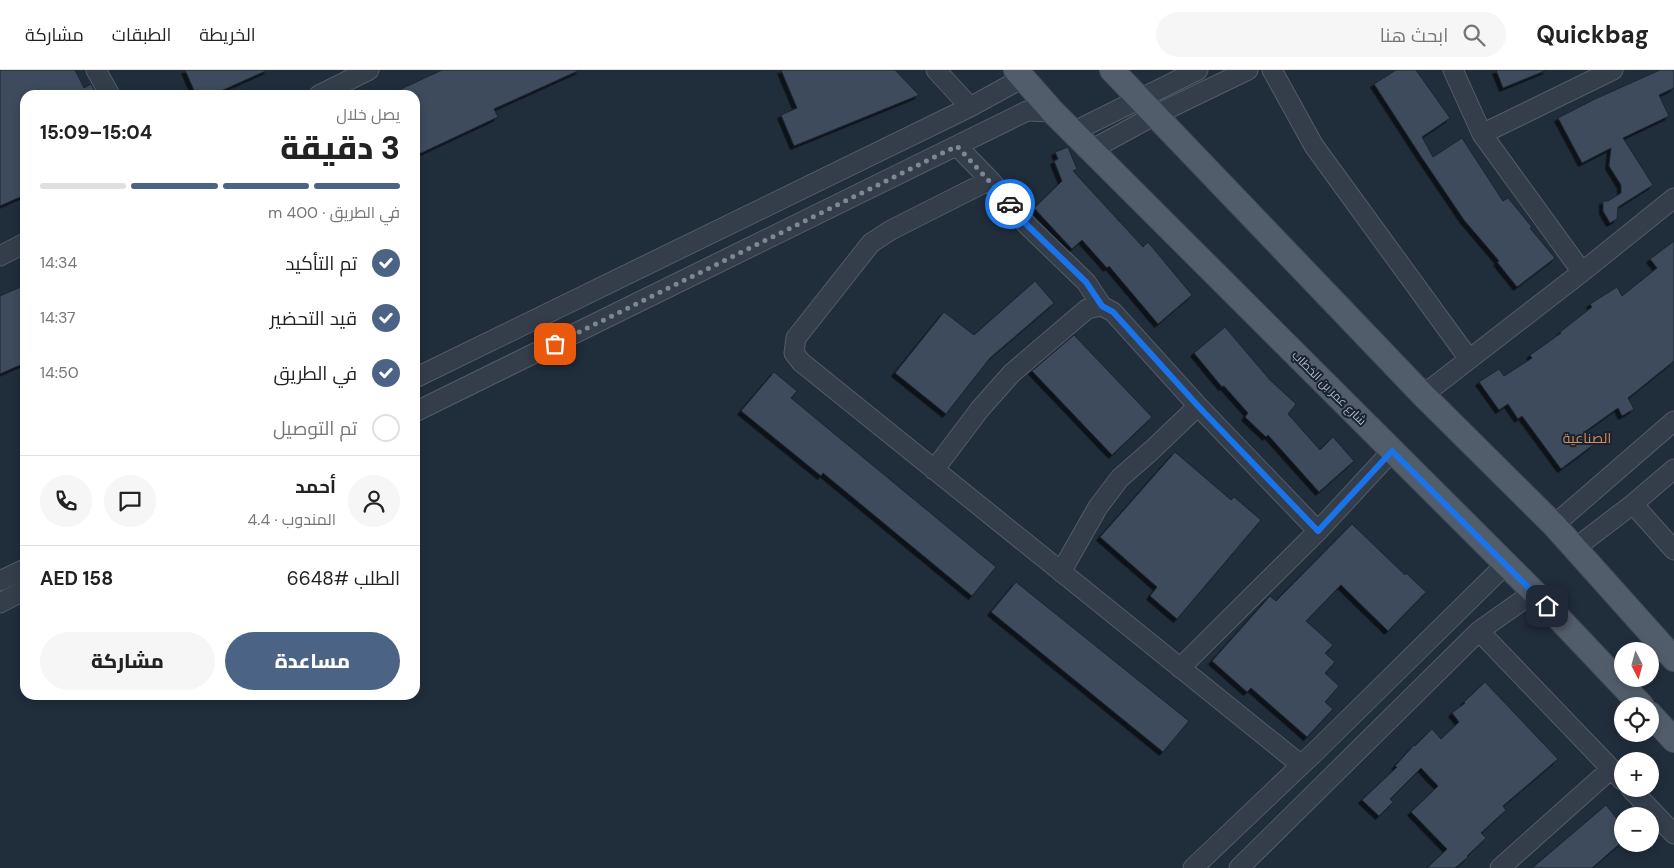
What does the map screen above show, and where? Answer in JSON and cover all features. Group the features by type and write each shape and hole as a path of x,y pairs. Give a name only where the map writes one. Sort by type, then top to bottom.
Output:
{"main road":[{"path":"1112,70 1423,395 1554,525 1674,659"},
{"name":"شارع عمر بن الخطاب","path":"1015,78 1054,112 1534,592 1633,697"},
{"path":"1659,724 1674,740"}],"street":[{"path":"96,70 107,90"},
{"path":"329,90 369,70"},
{"path":"936,70 970,107"},
{"path":"1091,150 1198,70"},
{"path":"1073,132 1248,70"},
{"path":"1272,70 1314,146 1469,360"},
{"path":"1453,70 1482,134 1582,272"},
{"path":"1482,134 1613,70"},
{"path":"420,376 970,107 1015,78 1027,111"},
{"path":"420,410 1027,111 1054,112"},
{"path":"957,146 990,180 1027,225 1086,282 1102,306 1113,312 1198,406 1318,531"},
{"path":"990,180 891,230 871,243 796,338 794,352 801,362 1301,765"},
{"path":"1423,395 1674,198"},
{"path":"0,256 20,246"},
{"path":"934,470 980,409 1012,373 1087,309 1102,306"},
{"path":"1060,572 1098,507 1120,478 1198,406"},
{"path":"1554,525 1674,421"},
{"path":"1180,668 1318,531 1392,451"},
{"path":"1574,549 1633,504 1674,469"},
{"path":"1633,504 1674,550"},
{"path":"1193,868 1506,564"},
{"path":"0,581 20,571"},
{"path":"1239,868 1479,631 1534,592"},
{"path":"0,603 20,593"},
{"path":"0,616 20,606"},
{"path":"1479,631 1614,771"},
{"path":"1500,868 1614,776"},
{"path":"1638,797 1674,834"}],"building":[{"path":"0,70 75,70 84,88 91,84 94,90 20,90 20,197 0,206"},
{"path":"185,70 268,70 223,90 194,90"},
{"path":"442,70 580,70 494,109 498,117 420,154 420,90 399,90"},
{"path":"781,70 895,70 919,95 794,146 781,115 797,108"},
{"path":"1396,70 1416,70 1450,118 1422,137 1433,157 1462,138 1503,201 1508,198 1555,258 1517,287 1497,262 1499,261 1464,220 1374,84"},
{"path":"1496,70 1547,70 1503,88"},
{"path":"1660,70 1674,70 1674,88 1659,95 1669,116 1623,138 1653,185 1618,207 1617,219 1610,223 1603,211 1603,201 1608,201 1621,193 1621,185 1609,166 1611,148 1582,163 1558,118"},
{"path":"1068,147 1077,169 1073,171 1143,247 1148,242 1192,295 1158,324 1109,266 1107,268 1082,240 1072,249 1034,208 1062,181 1054,161 1058,159 1055,152"},
{"path":"1674,241 1674,361 1628,398 1634,409 1622,416 1618,408 1583,433 1593,445 1561,469 1522,416 1518,419 1508,404 1499,410 1479,382 1499,369 1504,376 1532,358 1530,355 1561,333 1592,307 1590,304 1617,287 1622,296 1657,268 1650,259"},
{"path":"1035,281 1054,303 990,358 946,414 895,373 944,312 974,335"},
{"path":"20,287 20,365 0,374 0,296"},
{"path":"1225,327 1270,380 1296,404 1288,414 1320,450 1333,437 1354,461 1319,492 1268,435 1266,437 1245,417 1248,413 1224,386 1222,387 1194,353"},
{"path":"1074,335 1152,417 1112,455 1032,371"},
{"path":"774,372 797,391 791,398 996,567 972,596 823,473 821,476 741,411"},
{"path":"1175,452 1231,500 1234,497 1261,520 1177,619 1150,596 1157,587 1100,537"},
{"path":"1352,524 1405,575 1406,573 1426,592 1388,631 1341,585 1306,621 1333,645 1325,653 1335,662 1325,673 1339,686 1325,702 1333,709 1307,737 1251,688 1247,692 1212,661 1270,596 1276,601"},
{"path":"1016,582 1189,721 1163,752 991,612"},
{"path":"1485,682 1558,759 1503,806 1506,810 1481,833 1486,838 1455,868 1427,868 1447,849 1411,812 1438,786 1421,768 1390,799 1393,802 1379,816 1362,800 1397,767 1395,766 1414,745 1432,729 1441,739 1459,722 1452,713 1465,703"},
{"path":"1606,805 1614,815 1614,849 1592,868 1532,868"}],"way so far":[{"path":"555,344 957,146 1010,204"}],"district":[{"name":"الصناعية","path":"1587,438"}],"route":[{"path":"1010,204 1027,225 1086,282 1102,306 1113,312 1198,406 1318,531 1392,451 1547,606"}]}
